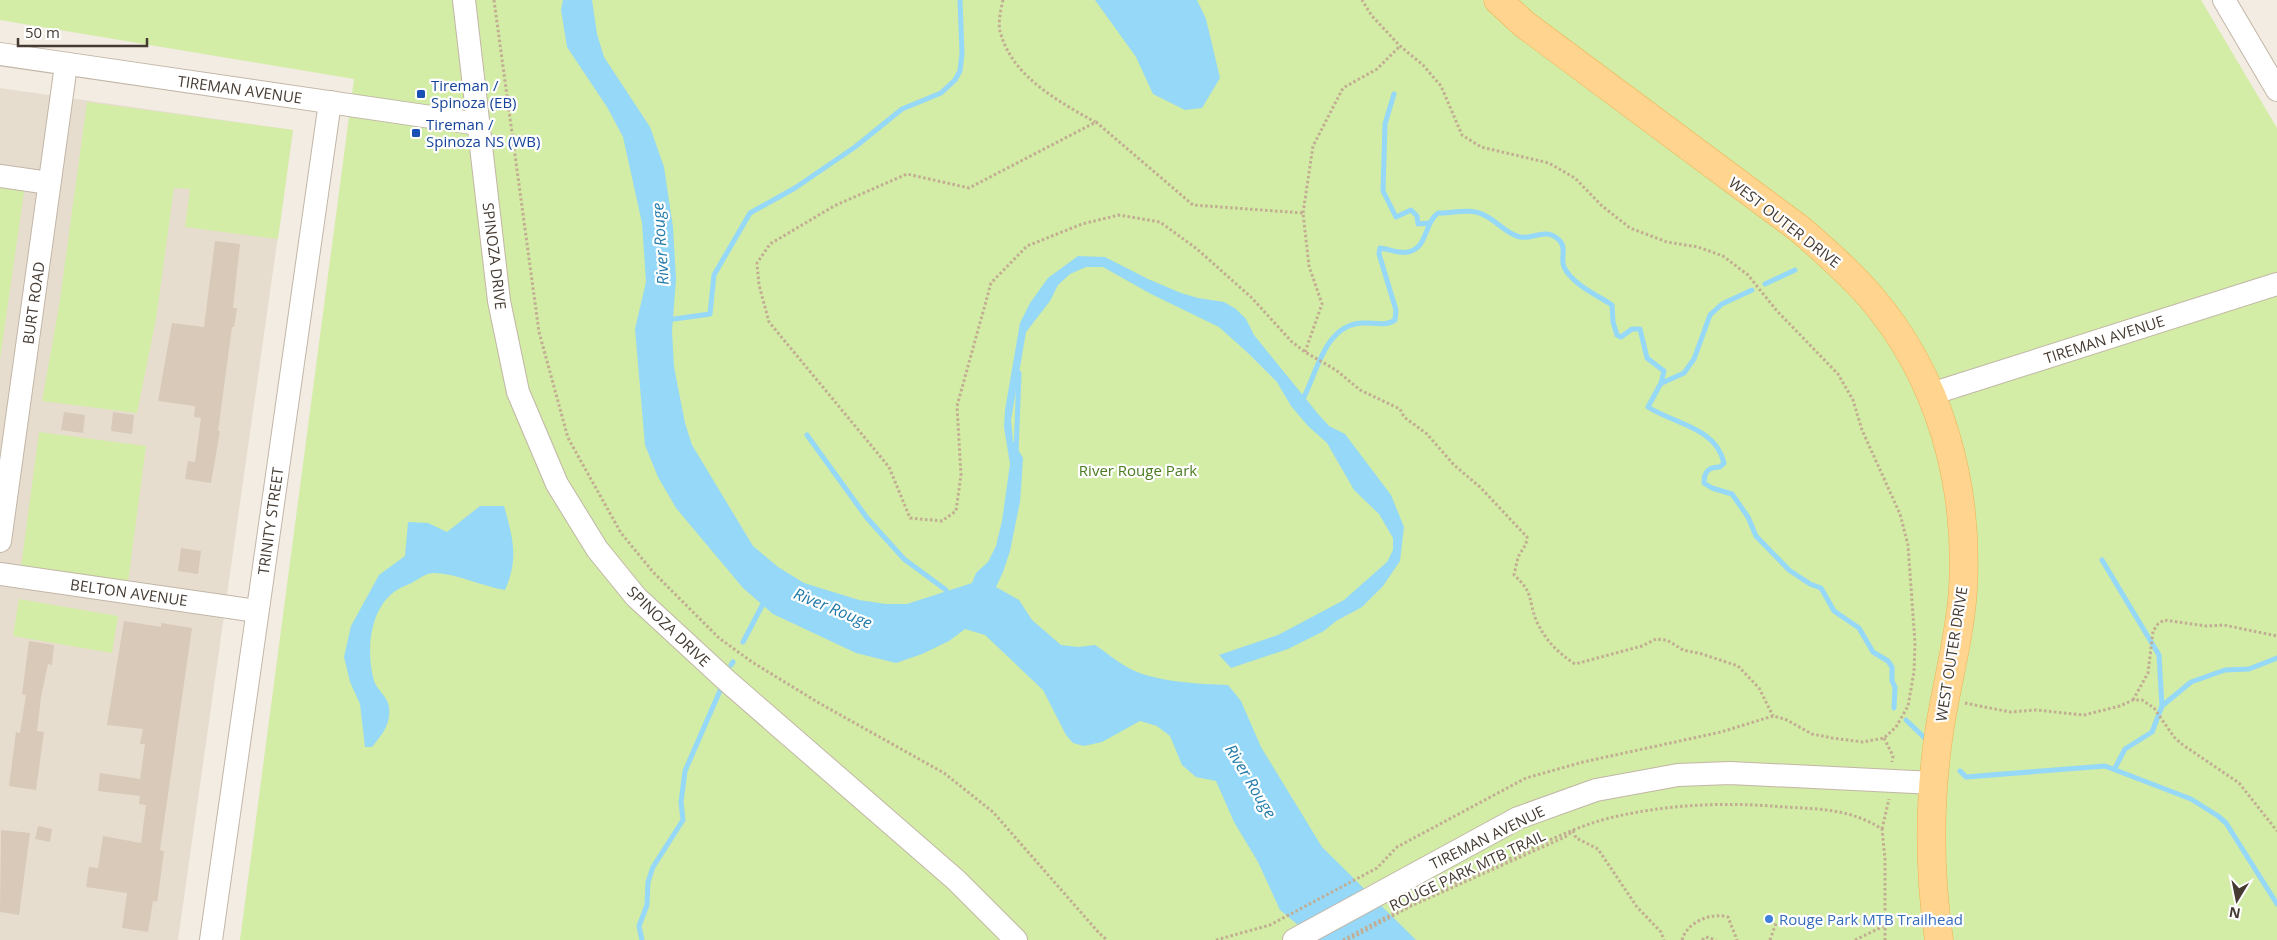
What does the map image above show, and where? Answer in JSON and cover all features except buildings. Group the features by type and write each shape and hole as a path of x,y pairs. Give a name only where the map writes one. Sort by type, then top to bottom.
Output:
{"main road":[{"name":"WEST OUTER DRIVE","path":"1498,0 1524,24 1801,230 1836,260 1870,297 1893,326 1913,357 1931,394 1946,434 1955,469 1962,512 1964,551 1960,619 1939,734 1934,783 1932,856 1939,940"}],"street":[{"path":"2224,0 2277,90"},
{"name":"SPINOZA DRIVE","path":"466,1 499,301 518,392 557,484 597,549 636,597 726,680 956,880 1016,940"},
{"name":"TIREMAN AVENUE","path":"0,54 479,124"},
{"name":"BURT ROAD","path":"0,541 66,65"},
{"name":"TRINITY STREET","path":"211,940 330,102"},
{"path":"0,176 49,183"},
{"name":"TIREMAN AVENUE","path":"1931,394 2277,284"},
{"name":"BELTON AVENUE","path":"0,574 257,611"},
{"name":"TIREMAN AVENUE","path":"1294,940 1518,818 1566,799 1627,783 1678,776 1730,773 1934,783"}],"path":[{"path":"494,0 539,332 568,438 621,533 653,572 719,638 752,662 818,703 944,773 993,812 1107,940"},
{"path":"1003,0 1000,30 1012,58 1045,93 1096,122 1193,205 1303,213"},
{"path":"1216,940 1270,925 1377,868 1397,847 1526,778 1721,732 1773,716 1786,719 1812,734 1832,738 1864,742 1884,738 1896,726 1908,706 1914,672 1915,643 1908,545 1900,514 1862,430 1853,400 1838,374 1777,311 1748,275 1723,256 1698,247 1667,242 1630,228 1601,205 1575,178 1550,163 1481,147 1462,135 1441,86 1423,65 1400,46 1372,16 1362,0"},
{"path":"1305,352 1322,304 1309,266 1303,213 1313,146 1343,88 1378,69 1400,46"},
{"path":"1096,122 969,188 907,174 826,211 770,244 757,263 759,285 769,322 889,467 910,518 942,521 956,511 961,475 957,406 991,283 1027,246 1082,224 1119,215 1160,222 1197,249 1252,298 1291,340 1305,352 1336,370 1360,390 1400,409 1404,417 1427,434 1454,465 1480,486 1526,538 1526,544 1518,557 1514,575 1529,590 1536,620 1549,643 1564,656 1575,664 1642,646 1656,639 1667,640 1683,650 1738,666 1759,688 1773,716"},
{"path":"2133,700 2148,673 2154,631 2158,624 2164,620 2206,626 2224,625 2277,636"},
{"path":"1946,696 1969,704 2010,712 2036,710 2084,715 2120,706 2133,700 2142,700 2154,708 2174,737 2239,783 2277,832"},
{"path":"1884,738 1893,756"},
{"path":"1343,940 1410,905 1573,831 1617,816 1683,806 1762,805 1835,811 1864,818 1882,829"},
{"path":"1885,940 1885,859 1882,829 1888,809"},
{"path":"1573,831 1576,838 1598,849 1637,907 1662,932 1664,940"},
{"name":"ROUGE PARK MTB TRAIL","path":"1348,940 1410,905"},
{"path":"1682,940 1684,932 1695,922 1722,915 1728,917 1736,940"},
{"path":"1770,940 1776,923"},
{"path":"1856,940 1884,926"},
{"path":"1702,940 1706,937 1716,940"}],"shaded area":[{"path":"0,88 293,130 178,940 0,940"}],"green space":[{"name":"River Rouge Park","path":"0,0 2201,0 2277,128 2277,940 240,940 354,79 0,20"},
{"path":"87,102 293,130 278,239 185,227 190,189 174,188 156,319 137,413 42,401 59,306"},
{"path":"0,167 27,171 0,359"},
{"path":"39,432 146,446 128,582 21,567"},
{"path":"19,599 118,616 112,653 13,636"}],"water":[{"name":"River Rouge","path":"563,0 592,0 597,34 604,57 650,127 664,167 673,227 676,279 672,331 674,367 685,423 692,445 753,546 778,567 804,583 859,600 886,604 907,604 972,583 976,573 988,562 996,546 1002,521 1010,464 1004,427 1005,410 1020,323 1030,303 1048,278 1078,256 1105,257 1181,293 1224,302 1236,309 1246,319 1254,335 1319,415 1329,426 1345,434 1391,495 1404,527 1400,561 1383,586 1362,607 1336,621 1324,631 1288,649 1231,668 1219,655 1278,635 1344,600 1387,562 1393,550 1393,538 1379,514 1354,490 1327,443 1308,426 1291,406 1277,382 1219,327 1151,294 1103,267 1086,267 1070,274 1058,285 1050,301 1026,332 1011,420 1013,441 1023,458 1020,502 1010,551 996,587 1019,600 1032,620 1061,645 1078,647 1095,645 1127,667 1149,676 1176,681 1228,685 1241,701 1261,747 1322,847 1416,940 1316,940 1280,910 1258,862 1234,822 1216,781 1196,777 1182,765 1170,736 1157,726 1140,721 1102,742 1084,746 1073,743 1066,735 1043,690 985,635 965,629 949,641 922,654 896,663 856,653 773,614 743,588 676,508 658,477 645,445 635,329 646,282 642,223 623,137 607,107 567,47 561,10"},
{"path":"1095,0 1197,0 1206,19 1220,78 1202,108 1185,110 1153,94 1136,57"},
{"path":"480,506 504,506 513,548 512,568 505,590 452,576 431,573 395,592 385,601 378,612 373,626 370,654 374,681 388,703 389,719 385,729 372,747 365,747 360,704 350,682 344,657 351,626 379,575 405,556 408,522 428,523 447,532"}],"waterway":[{"path":"667,320 710,314 714,275 750,213 795,188 855,147 902,109 941,93 955,80 960,71 962,53 960,0"},
{"path":"1394,94 1385,124 1383,191 1396,217 1411,210 1417,216 1418,224 1429,223"},
{"path":"1302,401 1323,353 1330,341 1339,332 1349,326 1362,323 1383,324 1395,320 1396,310 1379,254 1380,248 1401,252 1414,250 1423,241 1430,223 1438,213 1462,211 1484,215 1510,233 1520,237 1550,234 1562,244 1563,264 1573,279 1612,305 1613,322 1617,335 1621,337 1632,329 1640,329 1647,358 1664,371 1661,383 1648,407 1703,434 1720,451 1724,463 1720,467 1708,471 1705,475 1704,483 1712,488 1732,494 1748,517 1756,536 1789,570 1810,584 1821,588 1834,611 1859,628 1873,652 1888,661 1892,667 1892,681 1895,687 1894,708"},
{"path":"1765,284 1795,270"},
{"path":"1662,383 1684,373 1694,359 1710,315 1722,304 1752,290"},
{"path":"1016,454 1019,373"},
{"path":"807,435 867,518 904,559 946,590"},
{"path":"2102,560 2159,655 2162,706 2152,732 2125,749 2115,768"},
{"path":"743,642 764,602"},
{"path":"2162,706 2191,682 2225,670 2249,669 2277,658"},
{"path":"642,940 639,926 647,905 648,882 653,867 683,820 681,802 685,771 722,686"},
{"path":"1906,720 1929,742"},
{"path":"1960,771 1966,777 2105,766 2191,799 2226,823 2277,904"}],"place":[{"name":"Tireman / Spinoza (EB)","path":"421,94"},
{"name":"Tireman / Spinoza NS (WB)","path":"416,133"},
{"name":"Rouge Park MTB Trailhead","path":"1769,919"}]}
